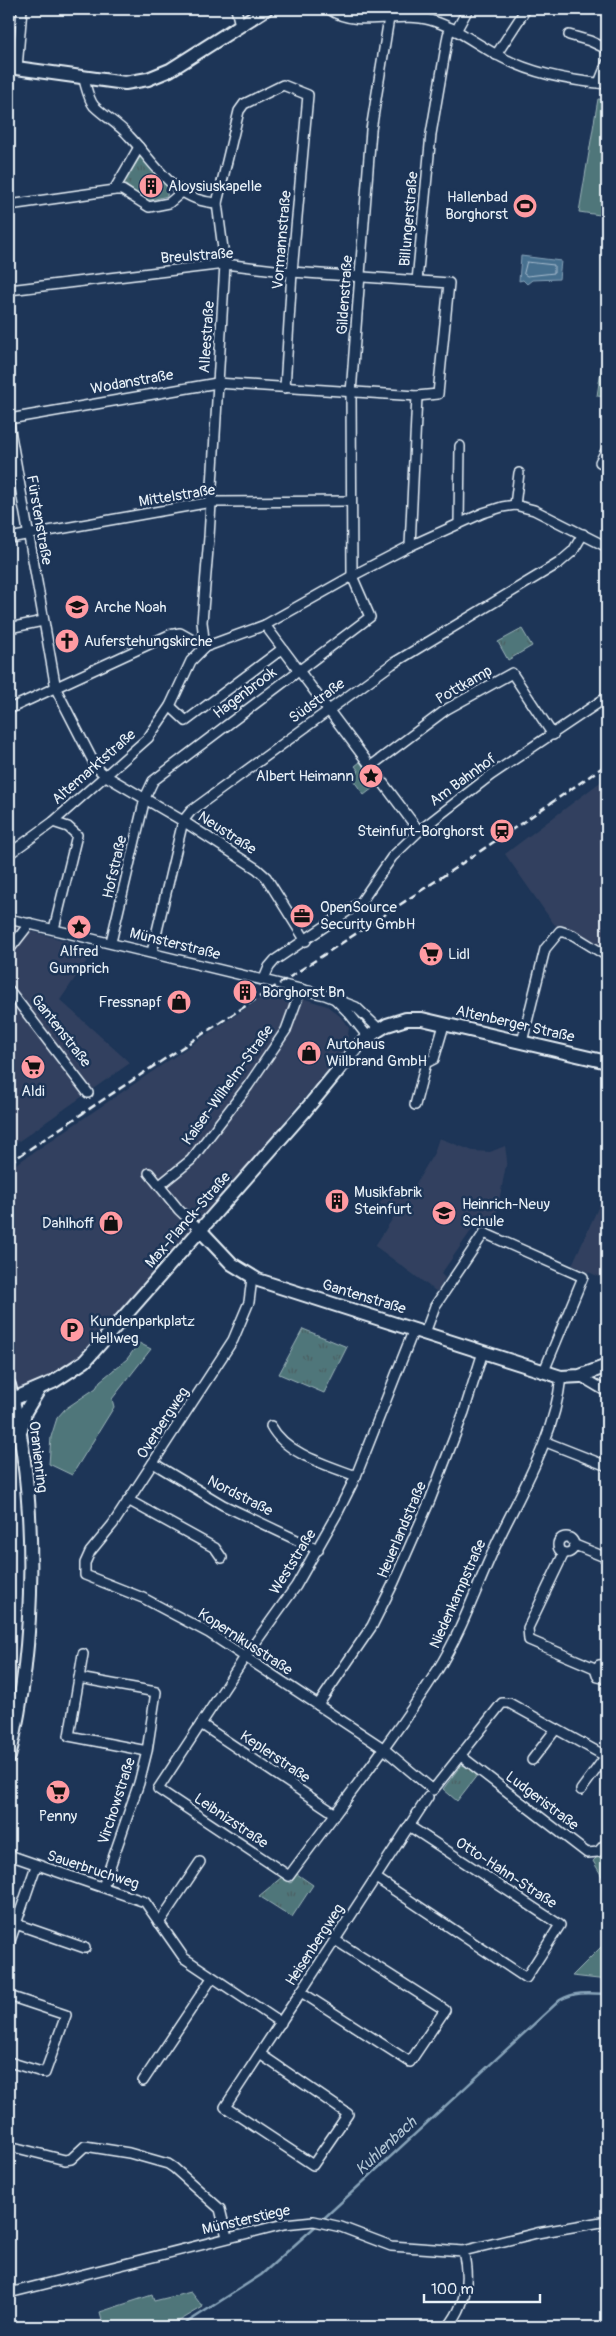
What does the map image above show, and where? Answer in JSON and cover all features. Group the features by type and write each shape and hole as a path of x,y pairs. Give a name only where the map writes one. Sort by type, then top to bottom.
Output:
{"street":[{"path":"22,9 13,68 125,83 148,79 170,70 266,9"},
{"path":"236,9 240,25"},
{"path":"328,9 348,17 429,20 532,70 603,84 607,63"},
{"name":"Billungerstraße","path":"351,393 417,396 438,394 449,283 417,281 431,134 448,35 468,9"},
{"path":"496,54 526,9"},
{"name":"Gildenstraße","path":"352,576 351,393 371,130 389,18"},
{"path":"569,35 590,41 607,49"},
{"path":"83,77 93,105 129,135 171,185 206,203 217,203"},
{"name":"Alleestraße","path":"205,647 202,622 225,264 217,203 239,111 244,104 283,84 308,95"},
{"name":"Vormannstraße","path":"285,388 292,272 308,95"},
{"path":"114,190 139,148"},
{"path":"9,205 122,190 149,207 169,203 182,192"},
{"name":"Breulstraße","path":"9,290 225,264 292,272 417,281"},
{"name":"Wodanstraße","path":"9,419 217,383 351,393"},
{"path":"410,546 417,396"},
{"name":"Fürstenstraße","path":"9,424 56,689 96,767 106,776"},
{"path":"459,524 460,446"},
{"path":"607,449 600,462 607,466"},
{"path":"519,473 515,505 548,515 607,547"},
{"name":"Mittelstraße","path":"9,538 211,502 351,502"},
{"name":"Altemarktstraße","path":"9,854 53,822 148,738 170,706 191,661 205,647 241,632 266,625 352,576 410,546 483,514 515,505"},
{"name":"Südstraße","path":"183,821 191,811 329,708 392,664 559,563 573,551 583,534"},
{"name":"Hagenbrook","path":"145,798 153,781 370,617 352,576"},
{"path":"9,628 43,621"},
{"path":"266,625 419,831"},
{"path":"9,709 56,689 169,635 180,634 205,647"},
{"path":"170,706 186,721 282,649"},
{"name":"Pottkamp","path":"371,766 447,709 512,673 553,735"},
{"name":"Am Bahnhof","path":"264,979 271,964 361,902 392,857 419,831 491,775 607,697"},
{"name":"Neustraße","path":"106,776 183,821 257,869 266,877 306,941"},
{"name":"Hofstraße","path":"111,942 145,798"},
{"path":"152,952 183,821"},
{"path":"53,822 68,827 77,835 54,929"},
{"name":"Münsterstraße","path":"9,919 301,988 356,1007 379,1029"},
{"path":"9,950 30,923"},
{"path":"522,1042 544,949 552,938 560,931 573,935 607,956"},
{"name":"Kaiser-Wilhelm-Straße","path":"160,1185 190,1160 248,1086 286,1030 301,988"},
{"name":"Gantenstraße","path":"9,990 88,1092"},
{"name":"Münsterstraße","path":"334,998 368,1037"},
{"name":"Altenberger Straße","path":"368,1037 379,1029 396,1022 414,1018 607,1062"},
{"name":"Altenberger Straße","path":"415,1105 426,1064 434,1059 444,1025"},
{"name":"Max-Planck-Straße","path":"11,1400 39,1389 85,1361 368,1037"},
{"name":"Gantenstraße","path":"149,1172 179,1210 232,1264 252,1278 561,1376 580,1376 607,1366"},
{"name":"Weststraße","path":"158,1789 245,1657 296,1586 318,1550 356,1476 420,1331 484,1233 583,1277 544,1371"},
{"name":"Overbergweg","path":"85,1575 85,1563 90,1552 99,1543 153,1463 233,1340 248,1302 252,1278"},
{"name":"Heuerlandstraße","path":"318,1705 372,1626 394,1582 430,1500 464,1412 483,1352"},
{"name":"Niedenkampstraße","path":"289,1876 438,1670 455,1638 492,1552 546,1442 558,1401 561,1376"},
{"path":"580,1376 607,1392"},
{"name":"Oranienring","path":"9,1385 20,1438 29,1519 29,1596 21,1691 9,1757"},
{"path":"20,1438 25,1412 39,1389"},
{"path":"271,1426 277,1437 295,1450 356,1476"},
{"path":"546,1442 607,1466"},
{"name":"Nordstraße","path":"153,1463 223,1506 318,1550"},
{"path":"128,1500 215,1548 222,1558"},
{"path":"564,1553 558,1545 561,1539 567,1536 572,1539 575,1545 607,1558"},
{"path":"564,1553 572,1551 575,1545"},
{"path":"564,1553 528,1628 529,1640 597,1669"},
{"name":"Kopernikusstraße","path":"85,1575 176,1614 245,1657 382,1748"},
{"name":"Virchowstraße","path":"83,1654 69,1736 147,1752"},
{"path":"607,1662 599,1665 597,1669 598,1677 607,1679"},
{"name":"Virchowstraße","path":"79,1678 156,1692 147,1752 139,1783 102,1887"},
{"path":"382,1748 433,1790 502,1703 509,1703 607,1757 581,1790"},
{"name":"Keplerstraße","path":"201,1724 334,1813"},
{"name":"Ludgeristraße","path":"532,1760 556,1729"},
{"name":"Ludgeristraße","path":"461,1756 587,1853 598,1852 607,1842"},
{"name":"Leibnizstraße","path":"158,1789 289,1876"},
{"name":"Heisenbergweg","path":"260,2054 348,2114 313,2164 225,2107 428,1797"},
{"name":"Otto-Hahn-Straße","path":"376,1878 526,1978 560,1925 409,1826"},
{"name":"Sauerbruchweg","path":"9,1855 36,1866 145,1902 184,1958 281,2023"},
{"path":"159,1923 200,1862"},
{"path":"9,1944 36,1866"},
{"path":"16,1924 84,1948"},
{"path":"302,1992 410,2062 445,2010 335,1940"},
{"path":"143,2081 212,1978"},
{"path":"9,1996 66,2015 45,2073 9,2062"},
{"path":"9,2146 66,2160 71,2159 85,2146 129,2153 168,2164 220,2209 227,2237"},
{"name":"Münsterstiege","path":"9,2293 284,2224 314,2221 326,2223 391,2246 463,2251 537,2233 607,2221"},
{"path":"448,2327 465,2298 466,2266 463,2251"}],"shaded area":[{"path":"607,777 607,960 554,924 505,854"},
{"path":"9,925 95,949 60,1000 130,1063 9,1148"},
{"path":"274,989 327,1006 340,1016 349,1028 347,1043 342,1053 155,1275 75,1361 49,1379 9,1392 9,1169"},
{"name":"Heinrich-Neuy Schule","path":"439,1138 473,1151 490,1152 505,1146 507,1160 497,1212 486,1226 473,1228 441,1274 445,1278 437,1292 375,1246 395,1215 379,1204 393,1185 409,1195 434,1153"},
{"path":"607,1188 607,1280 572,1265"},
{"path":"9,1451 15,1592 9,1643"}],"green space":[{"path":"598,99 607,100 607,216 579,212"},
{"path":"142,154 168,188 167,196 147,201 123,183"},
{"path":"607,331 607,397 597,396"},
{"path":"522,629 532,646 508,660 498,642"},
{"path":"360,762 377,785 364,795 351,777 359,771 355,766"},
{"path":"303,1329 347,1347 324,1393 279,1374"},
{"path":"139,1343 151,1349 112,1399 114,1407 72,1475 49,1464 51,1437 57,1418 65,1409 96,1388 100,1381 127,1359"},
{"path":"461,1765 465,1765 478,1774 457,1801 443,1789"},
{"path":"607,1847 607,1885 593,1861"},
{"path":"297,1874 313,1885 292,1917 259,1896 282,1877 291,1883"},
{"path":"607,1941 607,1980 572,1976"},
{"path":"191,2292 203,2307 169,2327 104,2327 100,2312 152,2295 154,2301"}],"water":[{"path":"521,256 561,261 559,279 532,280 527,284 523,280 519,281"}],"waterway":[{"name":"Kuhlenbach","path":"322,2220 560,2000 577,1994 607,1994"},
{"name":"Kuhlenbach","path":"180,2327 261,2275 318,2224"}],"railway":[{"path":"9,1163 459,866 607,764"}],"place":[{"name":"Aloysiuskapelle","path":"151,186"},
{"name":"Hallenbad Borghorst","path":"525,206"},
{"name":"Arche Noah","path":"77,607"},
{"name":"Auferstehungskirche","path":"67,641"},
{"name":"Albert Heimann","path":"371,776"},
{"name":"Steinfurt-Borghorst","path":"502,831"},
{"name":"OpenSource Security GmbH","path":"302,916"},
{"name":"Alfred Gumprich","path":"79,927"},
{"name":"Lidl","path":"431,954"},
{"name":"Borghorst Bn","path":"245,992"},
{"name":"Fressnapf","path":"179,1002"},
{"name":"Autohaus Willbrand GmbH","path":"309,1053"},
{"name":"Aldi","path":"33,1067"},
{"name":"Musikfabrik Steinfurt","path":"337,1201"},
{"name":"Heinrich-Neuy Schule","path":"444,1213"},
{"name":"Dahlhoff","path":"111,1223"},
{"name":"Kundenparkplatz Hellweg","path":"72,1330"},
{"name":"Penny","path":"58,1792"}]}
